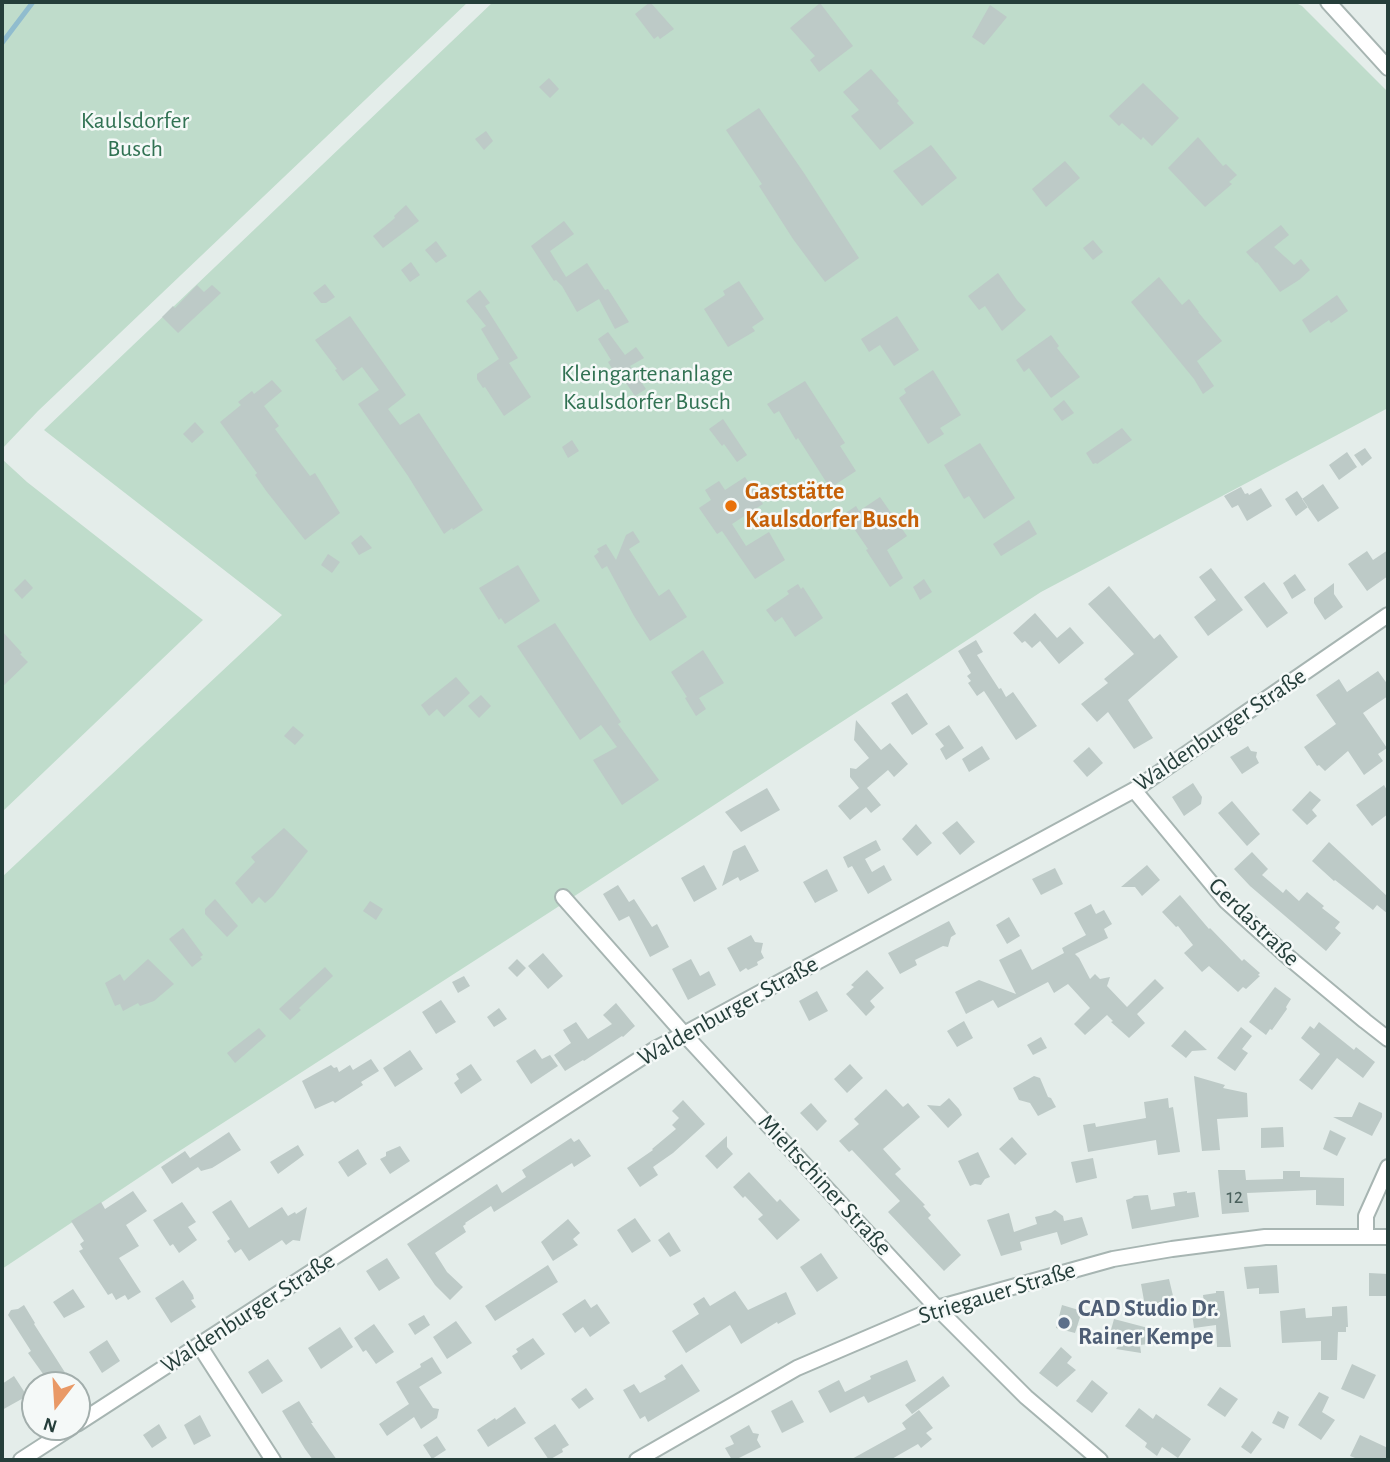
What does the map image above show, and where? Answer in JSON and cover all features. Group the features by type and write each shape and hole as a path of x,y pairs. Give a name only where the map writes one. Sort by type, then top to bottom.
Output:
{"street":[{"path":"1328,2 1388,68"},
{"name":"Waldenburger Straße","path":"91,1415 655,1049 1135,790 1388,615"},
{"name":"Gerdastraße","path":"1135,790 1226,901 1301,968 1388,1038"},
{"name":"Mieltschiner Straße","path":"562,897 684,1034 937,1308 1026,1397 1100,1460"},
{"path":"1366,1236 1366,1216 1388,1167"},
{"name":"Striegauer Straße","path":"637,1460 797,1368 937,1308 1112,1259 1172,1249 1265,1237 1388,1237"},
{"path":"199,1345 273,1460"},
{"path":"21,1460 50,1441"}],"green space":[{"name":"Kaulsdorfer Busch","path":"2,2 468,2 38,411 2,449"},
{"name":"Kleingartenanlage Kaulsdorfer Busch","path":"493,2 1294,2 1302,6 1388,92 1388,408 1041,592 2,1269 2,877 282,615 44,430"},
{"path":"2,459 27,482 203,620 2,812"}],"building":[{"path":"650,2 674,29 660,39 658,36 654,39 635,14"},
{"path":"820,3 853,46 819,72 810,60 815,56 790,28"},
{"path":"990,5 1007,17 984,45 972,37"},
{"path":"871,69 914,123 880,150 851,116 859,110 843,92"},
{"path":"549,78 559,89 550,98 539,87"},
{"path":"1143,83 1179,118 1152,146 1122,123 1119,126 1109,116"},
{"path":"759,108 859,258 825,282 793,239 759,186 762,184 726,130"},
{"path":"486,131 493,141 484,150 475,139"},
{"path":"1198,137 1223,166 1226,164 1237,175 1229,182 1232,184 1205,207 1168,168"},
{"path":"931,145 957,178 922,206 893,171"},
{"path":"1065,161 1080,178 1046,207 1032,189"},
{"path":"406,205 419,221 383,248 373,236"},
{"path":"564,221 574,234 550,251 566,277 587,263 629,322 615,329 599,299 577,312 562,286 554,281 531,246"},
{"path":"1281,225 1289,235 1274,247 1294,265 1301,259 1310,270 1280,292 1246,252"},
{"path":"1093,240 1103,252 1093,260 1083,248"},
{"path":"436,241 447,256 436,263 425,250"},
{"path":"411,262 420,275 410,282 401,270"},
{"path":"998,273 1026,310 1002,331 985,306 979,310 968,296"},
{"path":"1159,277 1182,305 1189,299 1222,341 1197,361 1214,386 1203,394 1194,379 1131,302"},
{"path":"739,281 764,319 752,327 755,331 728,347 704,309 725,295 723,291"},
{"path":"325,284 335,297 321,303 313,293"},
{"path":"197,285 204,292 212,285 221,293 178,333 162,317 173,306 175,308"},
{"path":"480,290 490,303 485,306 518,358 509,363 531,397 504,416 477,379 477,374 499,359 481,329 486,326 466,301"},
{"path":"1337,295 1348,311 1310,333 1302,320"},
{"path":"350,316 406,395 388,409 400,425 419,413 483,510 453,530 452,528 444,534 358,404 379,390 362,367 343,381 315,340"},
{"path":"897,316 919,350 894,366 880,345 869,352 861,339"},
{"path":"608,332 625,355 636,347 644,358 630,366 646,389 635,396 619,373 616,375 608,362 611,360 598,339"},
{"path":"1051,335 1059,346 1057,348 1080,377 1051,398 1029,368 1024,372 1016,360"},
{"path":"933,370 961,415 940,428 944,434 928,444 899,398 906,393 904,389"},
{"path":"272,380 282,391 264,406 279,426 275,429 310,476 315,473 340,513 305,540 267,492 255,475 257,473 220,422 241,405 238,402"},
{"path":"805,381 845,443 840,446 856,471 830,488 779,411 774,414 767,404"},
{"path":"1064,400 1074,413 1062,421 1053,409"},
{"path":"723,419 747,455 737,462 709,429"},
{"path":"195,422 204,432 192,443 183,434"},
{"path":"1122,428 1132,440 1093,464 1086,453"},
{"path":"572,440 579,451 568,458 562,447"},
{"path":"980,443 1015,498 984,519 969,496 964,499 944,465"},
{"path":"1365,448 1372,458 1362,466 1354,455"},
{"path":"1347,452 1357,467 1339,480 1329,465"},
{"path":"745,477 763,504 732,524 746,546 769,532 785,560 755,579 722,531 717,534 699,508 711,500 705,490 719,481 725,490"},
{"path":"1323,484 1339,508 1318,522 1302,499"},
{"path":"1241,487 1245,494 1249,495 1261,488 1272,506 1247,521 1238,505 1232,508 1224,496"},
{"path":"1297,491 1308,507 1296,516 1285,499"},
{"path":"880,497 907,536 887,550 903,578 890,587 844,514 856,506 859,511"},
{"path":"1029,520 1037,534 1001,556 993,544"},
{"path":"633,531 640,542 629,549 659,596 669,589 687,617 650,641 607,566 602,569 594,556 599,552 597,549 606,544 616,560 626,535"},
{"path":"361,535 372,548 359,555 351,543"},
{"path":"1388,550 1388,576 1367,591 1348,564 1367,551 1373,560"},
{"path":"328,554 340,562 332,573 321,565"},
{"path":"518,565 540,601 505,624 501,618 499,620 479,588"},
{"path":"1211,568 1243,610 1208,636 1194,617 1216,600 1199,577"},
{"path":"1295,574 1306,590 1292,599 1283,583"},
{"path":"25,579 33,588 22,599 14,590"},
{"path":"924,579 932,592 920,600 913,587"},
{"path":"1264,582 1288,613 1267,628 1244,597"},
{"path":"1334,583 1334,594 1343,607 1325,620 1314,603 1314,598"},
{"path":"798,584 801,589 803,587 823,618 795,637 782,617 775,622 766,610"},
{"path":"1109,586 1154,639 1160,634 1178,657 1128,700 1153,738 1134,749 1108,712 1097,722 1081,704 1108,683 1104,679 1134,654 1088,604"},
{"path":"1035,613 1057,638 1070,627 1084,643 1059,664 1040,641 1032,648 1025,641 1022,643 1013,633"},
{"path":"555,623 621,722 618,724 659,780 622,805 593,760 617,747 601,725 580,740 517,646"},
{"path":"2,631 28,662 2,687"},
{"path":"976,640 983,652 977,655 999,689 1001,688 1006,697 1013,692 1037,726 1016,740 984,691 977,696 968,683 971,681 967,676 971,673 958,651"},
{"path":"703,650 724,683 699,698 706,709 696,716 671,672"},
{"path":"1378,671 1388,685 1388,696 1363,713 1387,748 1378,754 1383,761 1364,775 1348,751 1325,771 1317,766 1304,747 1336,724 1316,695 1339,679 1347,692"},
{"path":"456,677 470,693 444,717 437,709 429,716 421,705"},
{"path":"907,693 928,724 912,735 891,703"},
{"path":"481,695 491,706 479,718 468,706"},
{"path":"856,720 881,750 890,743 908,764 894,777 888,770 867,788 881,805 871,813 866,807 850,820 838,806 859,788 850,777 850,768 856,769 869,758 854,740"},
{"path":"949,725 964,748 946,760 940,749 944,746 935,734"},
{"path":"293,726 304,735 295,745 284,736"},
{"path":"982,746 990,759 969,772 962,759"},
{"path":"1248,746 1251,751 1257,752 1259,763 1242,774 1230,757"},
{"path":"1089,747 1103,763 1087,777 1073,761"},
{"path":"1193,783 1202,797 1201,804 1184,816 1172,797"},
{"path":"1384,785 1388,792 1388,814 1372,826 1356,805"},
{"path":"767,788 780,810 741,832 725,812"},
{"path":"1310,791 1321,800 1312,810 1317,816 1307,825 1292,810"},
{"path":"1232,801 1260,834 1247,846 1218,813"},
{"path":"957,821 975,842 960,855 942,833"},
{"path":"916,824 932,843 917,856 902,839"},
{"path":"284,828 308,851 273,896 265,903 259,897 252,904 235,883 255,862 251,857"},
{"path":"876,840 881,850 865,859 872,872 884,865 892,880 868,894 852,866 848,868 843,857"},
{"path":"1329,842 1388,897 1388,914 1377,905 1373,910 1312,861"},
{"path":"745,845 759,871 740,881 738,877 722,886 733,851"},
{"path":"1252,852 1268,869 1262,875 1283,893 1286,889 1299,901 1307,892 1340,922 1335,928 1341,933 1326,951 1234,869"},
{"path":"704,865 717,889 694,902 681,878"},
{"path":"1147,865 1160,880 1142,896 1135,887 1121,887"},
{"path":"1055,868 1063,884 1041,895 1032,879"},
{"path":"827,869 838,891 815,903 803,882"},
{"path":"618,885 629,902 634,899 652,927 657,924 669,947 650,957 629,916 619,921 603,894"},
{"path":"1180,895 1209,929 1242,961 1244,959 1260,973 1246,989 1243,987 1238,992 1209,966 1202,972 1184,953 1193,945 1162,912"},
{"path":"215,899 238,926 227,937 205,914 205,909"},
{"path":"370,901 383,909 376,920 363,911"},
{"path":"1091,904 1096,914 1104,910 1112,924 1104,929 1108,938 1075,954 1090,979 1095,974 1100,979 1110,977 1107,986 1127,1007 1155,979 1164,988 1137,1014 1145,1023 1129,1038 1107,1015 1085,1035 1074,1024 1090,1008 1068,984 1054,993 1048,982 998,1008 993,1000 966,1014 955,992 979,980 1016,994 999,960 1021,949 1032,970 1064,953 1062,948 1086,935 1074,913"},
{"path":"1009,917 1020,936 1007,944 996,925"},
{"path":"949,921 956,934 951,937 948,947 943,946 915,960 917,965 900,974 888,953"},
{"path":"183,928 203,955 192,967 169,939"},
{"path":"751,935 755,942 763,943 761,952 764,958 757,962 758,965 740,972 727,948"},
{"path":"543,953 563,976 548,989 528,966"},
{"path":"148,959 174,984 154,1001 140,1006 138,1003 123,1011 120,1004 115,1006 105,983 120,974 124,981"},
{"path":"517,959 526,968 517,977 508,968"},
{"path":"691,959 700,976 709,971 716,985 688,1000 672,969"},
{"path":"325,967 333,976 290,1020 279,1009"},
{"path":"867,970 884,988 870,1001 875,1007 866,1016 846,994 854,987 851,985"},
{"path":"464,976 470,986 458,993 452,982"},
{"path":"1275,987 1291,999 1287,1009 1266,1035 1249,1022"},
{"path":"817,991 828,1011 809,1021 799,1001"},
{"path":"441,1000 456,1022 436,1034 422,1012"},
{"path":"616,1003 635,1026 623,1037 565,1071 554,1055 571,1043 563,1030 576,1022 588,1039 612,1024 603,1015"},
{"path":"499,1008 507,1019 494,1027 487,1017"},
{"path":"964,1021 973,1038 957,1047 947,1031"},
{"path":"1319,1022 1354,1050 1356,1047 1375,1062 1363,1078 1337,1058 1312,1090 1299,1080 1320,1054 1301,1038 1310,1026 1314,1029"},
{"path":"1241,1027 1252,1036 1242,1049 1248,1053 1235,1071 1217,1058"},
{"path":"259,1028 266,1036 235,1063 227,1053"},
{"path":"1185,1030 1207,1050 1192,1051 1186,1058 1171,1046"},
{"path":"1041,1037 1047,1048 1033,1055 1027,1045"},
{"path":"535,1049 542,1059 550,1055 558,1066 531,1084 516,1061"},
{"path":"410,1050 423,1069 395,1087 383,1068"},
{"path":"371,1059 379,1071 335,1103 333,1101 315,1109 302,1081 331,1065 337,1067 339,1072 350,1065 353,1070"},
{"path":"471,1064 482,1080 461,1094 454,1083 459,1079 456,1074"},
{"path":"850,1064 863,1078 847,1093 834,1079"},
{"path":"1034,1076 1040,1078 1048,1097 1056,1107 1038,1116 1030,1103 1019,1100 1013,1088"},
{"path":"1194,1076 1225,1085 1223,1088 1247,1093 1248,1117 1217,1119 1220,1150 1202,1151"},
{"path":"886,1089 903,1107 908,1103 920,1117 883,1149 901,1169 895,1174 925,1205 923,1206 931,1215 928,1218 961,1255 944,1271 888,1212 900,1201 852,1150 849,1152 839,1141 859,1124 854,1119"},
{"path":"949,1098 962,1115 948,1128 927,1105 940,1106"},
{"path":"1168,1098 1169,1108 1173,1107 1180,1152 1158,1155 1156,1140 1088,1152 1083,1125 1095,1123 1096,1127 1146,1118 1144,1102"},
{"path":"683,1100 705,1124 653,1167 658,1175 640,1187 627,1168 653,1150 676,1129 672,1125 679,1118 672,1111"},
{"path":"1359,1102 1382,1113 1372,1136 1333,1117 1352,1117"},
{"path":"811,1103 827,1121 817,1131 800,1113"},
{"path":"1283,1127 1284,1147 1261,1148 1261,1128"},
{"path":"1330,1130 1346,1138 1337,1156 1323,1149"},
{"path":"229,1132 241,1150 212,1168 201,1171 198,1167 172,1184 161,1167 185,1151 190,1158"},
{"path":"727,1136 727,1147 733,1154 717,1169 705,1156"},
{"path":"1012,1137 1027,1154 1015,1165 999,1149"},
{"path":"571,1138 574,1142 579,1139 591,1156 574,1167 572,1163 494,1212 491,1206 465,1223 463,1226 466,1232 435,1253 447,1272 463,1287 450,1300 435,1285 407,1244 497,1184 502,1193 526,1177 522,1170"},
{"path":"298,1145 304,1155 278,1174 270,1162"},
{"path":"400,1146 410,1161 390,1174 380,1159 386,1156 386,1152"},
{"path":"358,1149 367,1164 348,1177 338,1162"},
{"path":"978,1152 990,1177 981,1185 970,1186 958,1161"},
{"path":"1093,1158 1097,1178 1076,1183 1071,1162"},
{"path":"1218,1170 1245,1170 1246,1180 1283,1179 1283,1171 1300,1171 1300,1177 1344,1178 1344,1206 1316,1205 1316,1190 1247,1193 1249,1212 1222,1214"},
{"path":"749,1172 777,1202 780,1199 800,1220 777,1240 758,1219 763,1215 733,1187"},
{"path":"133,1191 147,1211 126,1225 139,1246 119,1258 141,1292 128,1300 125,1295 116,1300 112,1293 108,1295 79,1251 83,1249 80,1244 84,1241 71,1221 101,1202 105,1209"},
{"path":"1195,1192 1199,1217 1132,1229 1126,1200 1134,1196 1148,1195 1151,1210 1175,1206 1173,1193"},
{"path":"231,1200 249,1228 282,1207 288,1216 307,1207 300,1241 293,1240 286,1245 282,1240 249,1261 241,1249 235,1253 227,1241 230,1239 212,1212"},
{"path":"182,1202 196,1222 188,1227 197,1240 179,1253 173,1244 170,1246 153,1220"},
{"path":"1055,1210 1063,1216 1064,1221 1082,1217 1088,1235 1061,1245 1057,1232 1020,1242 1022,1250 1001,1256 987,1220 1009,1213 1014,1232 1037,1224 1035,1217"},
{"path":"635,1218 651,1241 632,1253 617,1230"},
{"path":"568,1219 580,1233 573,1239 578,1245 553,1261 541,1242"},
{"path":"669,1232 681,1251 670,1257 658,1240"},
{"path":"821,1253 838,1278 817,1292 800,1267"},
{"path":"387,1258 400,1278 379,1291 366,1271"},
{"path":"548,1265 558,1282 495,1321 485,1306"},
{"path":"1277,1265 1279,1293 1259,1294 1259,1288 1247,1289 1244,1267"},
{"path":"1369,1273 1388,1274 1388,1296 1369,1296"},
{"path":"1169,1279 1174,1300 1145,1306 1141,1284"},
{"path":"183,1280 193,1295 194,1299 191,1300 196,1307 171,1323 155,1298"},
{"path":"73,1289 85,1307 64,1318 53,1302"},
{"path":"735,1291 748,1310 786,1292 796,1314 741,1344 730,1325 686,1353 672,1331 699,1314 693,1304 704,1297 710,1306"},
{"path":"1224,1291 1231,1347 1217,1347 1216,1325 1194,1328 1191,1305 1204,1304 1203,1295"},
{"path":"585,1299 591,1308 597,1304 610,1323 590,1337 583,1327 575,1333 562,1314"},
{"path":"24,1305 64,1371 41,1371 8,1315 11,1310"},
{"path":"1062,1305 1082,1311 1075,1333 1056,1328"},
{"path":"1347,1306 1348,1327 1346,1332 1338,1332 1337,1360 1321,1360 1321,1341 1282,1343 1280,1311 1305,1308 1306,1318 1332,1316 1332,1307"},
{"path":"424,1315 430,1325 415,1335 408,1324"},
{"path":"1114,1319 1152,1329 1155,1343 1140,1345 1141,1353 1116,1349 1123,1340 1111,1330"},
{"path":"456,1321 472,1343 447,1359 433,1337"},
{"path":"374,1324 394,1352 376,1364 366,1350 363,1352 354,1338"},
{"path":"340,1327 353,1347 321,1369 308,1348"},
{"path":"533,1338 545,1354 521,1370 512,1356 518,1352 516,1349"},
{"path":"107,1340 120,1361 102,1373 89,1352"},
{"path":"1061,1347 1072,1357 1067,1363 1076,1370 1057,1387 1039,1373"},
{"path":"432,1357 442,1373 419,1387 433,1408 439,1409 437,1418 421,1429 414,1417 387,1436 379,1424 409,1404 396,1382"},
{"path":"268,1359 283,1381 262,1394 248,1372"},
{"path":"907,1360 916,1381 868,1403 864,1396 830,1413 818,1391 839,1380 845,1392 871,1379 870,1376"},
{"path":"682,1364 700,1391 648,1422 645,1416 640,1419 623,1390 634,1384 640,1393 666,1379 664,1376"},
{"path":"1352,1364 1376,1375 1364,1399 1341,1389"},
{"path":"14,1376 21,1387 21,1399 2,1410 2,1384"},
{"path":"943,1376 950,1386 912,1414 905,1405"},
{"path":"1092,1380 1108,1393 1092,1413 1076,1401"},
{"path":"1220,1387 1238,1399 1225,1417 1207,1405"},
{"path":"586,1388 594,1399 579,1409 571,1399"},
{"path":"1319,1392 1329,1397 1322,1412 1335,1420 1321,1440 1298,1425"},
{"path":"792,1400 804,1422 782,1433 771,1411"},
{"path":"299,1401 337,1460 313,1460 305,1449 282,1411"},
{"path":"515,1407 526,1423 488,1447 477,1430"},
{"path":"1139,1408 1153,1419 1156,1414 1191,1439 1178,1458 1162,1447 1157,1456 1145,1447 1147,1443 1125,1426"},
{"path":"919,1410 933,1428 926,1433 932,1439 921,1448 918,1444 890,1460 850,1460 906,1429 902,1423"},
{"path":"1278,1411 1289,1417 1284,1429 1272,1423"},
{"path":"200,1415 211,1436 194,1445 184,1425"},
{"path":"159,1424 167,1438 152,1448 143,1435"},
{"path":"555,1424 569,1445 549,1460 534,1438"},
{"path":"749,1425 753,1433 759,1434 757,1440 761,1447 732,1460 725,1448 734,1444 730,1436"},
{"path":"1252,1431 1262,1439 1251,1454 1241,1447"},
{"path":"1360,1435 1388,1448 1388,1460 1360,1460 1350,1456"},
{"path":"437,1436 446,1450 432,1459 423,1445"}],"waterway":[{"path":"2,43 33,2"}],"place":[{"name":"Gaststätte Kaulsdorfer Busch","path":"731,506"},
{"name":"CAD Studio Dr. Rainer Kempe","path":"1064,1323"}]}
